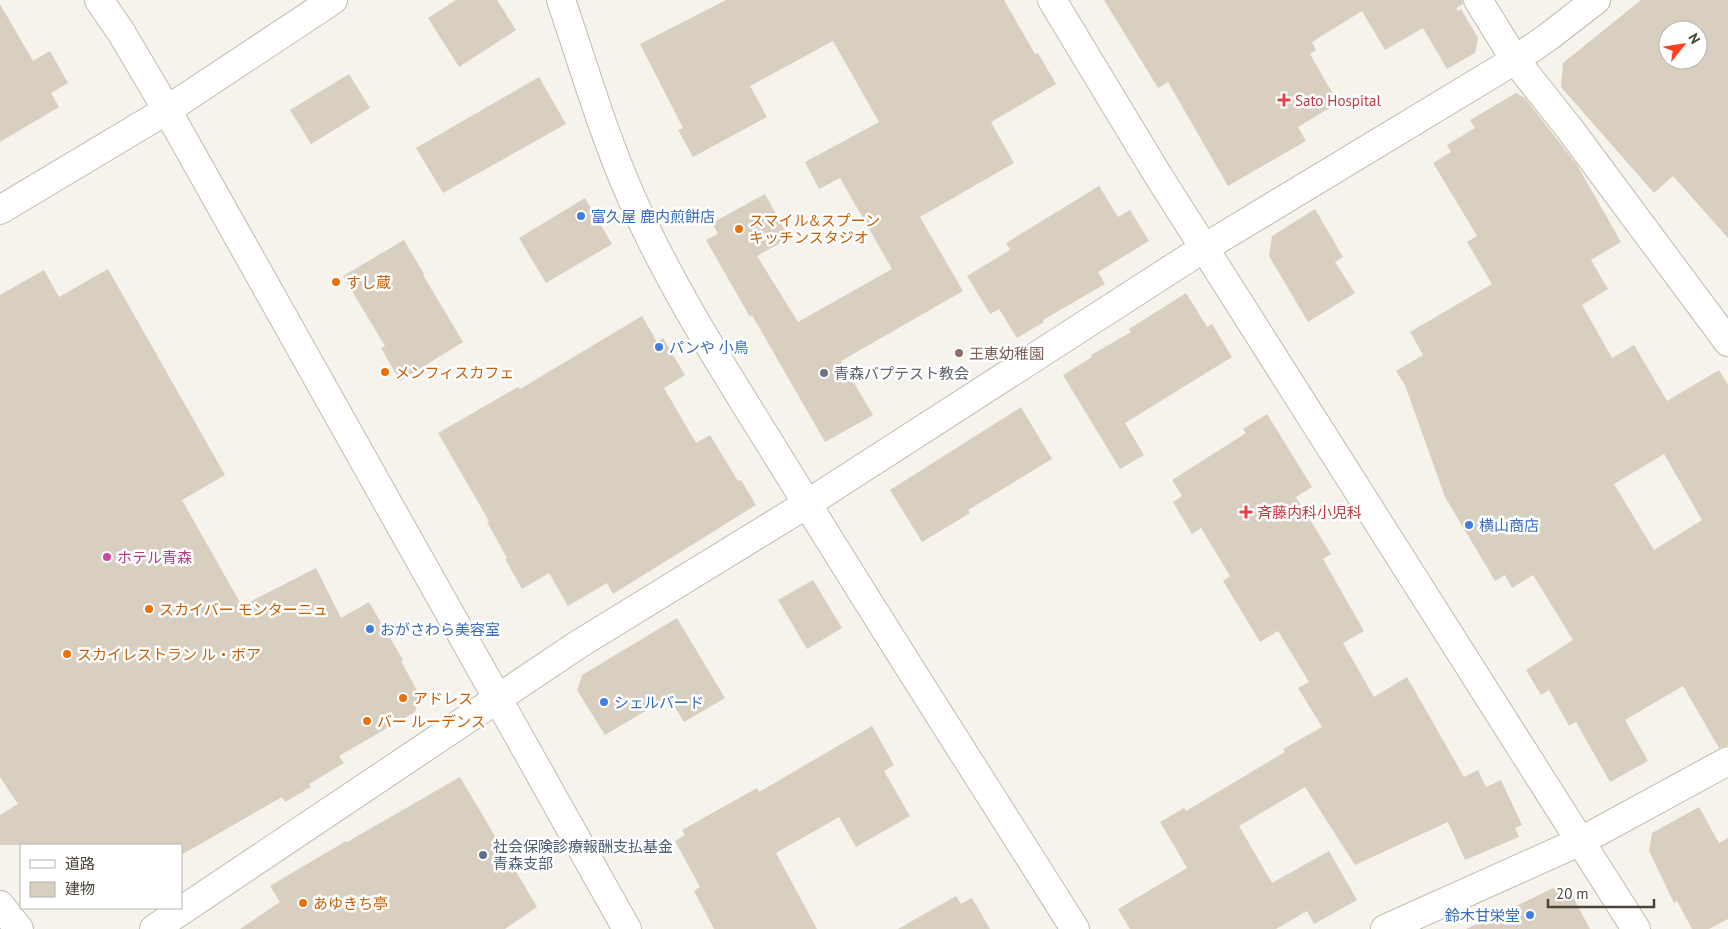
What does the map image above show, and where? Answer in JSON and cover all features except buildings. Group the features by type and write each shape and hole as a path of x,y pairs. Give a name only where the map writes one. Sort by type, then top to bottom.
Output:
{"street":[{"path":"99,0 121,32 167,110 627,929"},
{"path":"0,210 167,110 333,0"},
{"path":"561,0 604,128 628,191 657,251 691,314 807,504 1075,929"},
{"path":"1052,0 1204,248 1636,929"},
{"path":"1478,0 1515,60 1569,128 1728,342"},
{"path":"154,929 579,644 807,504 1204,248 1515,60 1548,38 1596,0"},
{"path":"1385,929 1581,841 1728,761"},
{"path":"0,905 19,929"}],"place":[{"name":"Sato Hospital","path":"1284,100"},
{"name":"富久屋 鹿内煎餅店","path":"581,216"},
{"name":"スマイル&スプーン キッチンスタジオ","path":"739,229"},
{"name":"すし蔵","path":"336,282"},
{"name":"パンや 小鳥","path":"659,347"},
{"name":"王恵幼稚園","path":"959,353"},
{"name":"メンフィスカフェ","path":"385,372"},
{"name":"青森バプテスト教会","path":"824,373"},
{"name":"斉藤内科小児科","path":"1246,512"},
{"name":"横山商店","path":"1469,525"},
{"name":"ホテル青森","path":"107,557"},
{"name":"スカイバー モンターニュ","path":"149,609"},
{"name":"おがさわら美容室","path":"370,629"},
{"name":"スカイレストラン ル・ボア","path":"67,654"},
{"name":"アドレス","path":"403,698"},
{"name":"シェルバード","path":"604,702"},
{"name":"バー ルーデンス","path":"367,721"},
{"name":"社会保険診療報酬支払基金 青森支部","path":"483,855"},
{"name":"あゆきち亭","path":"303,903"},
{"name":"鈴木甘栄堂","path":"1530,915"}]}
